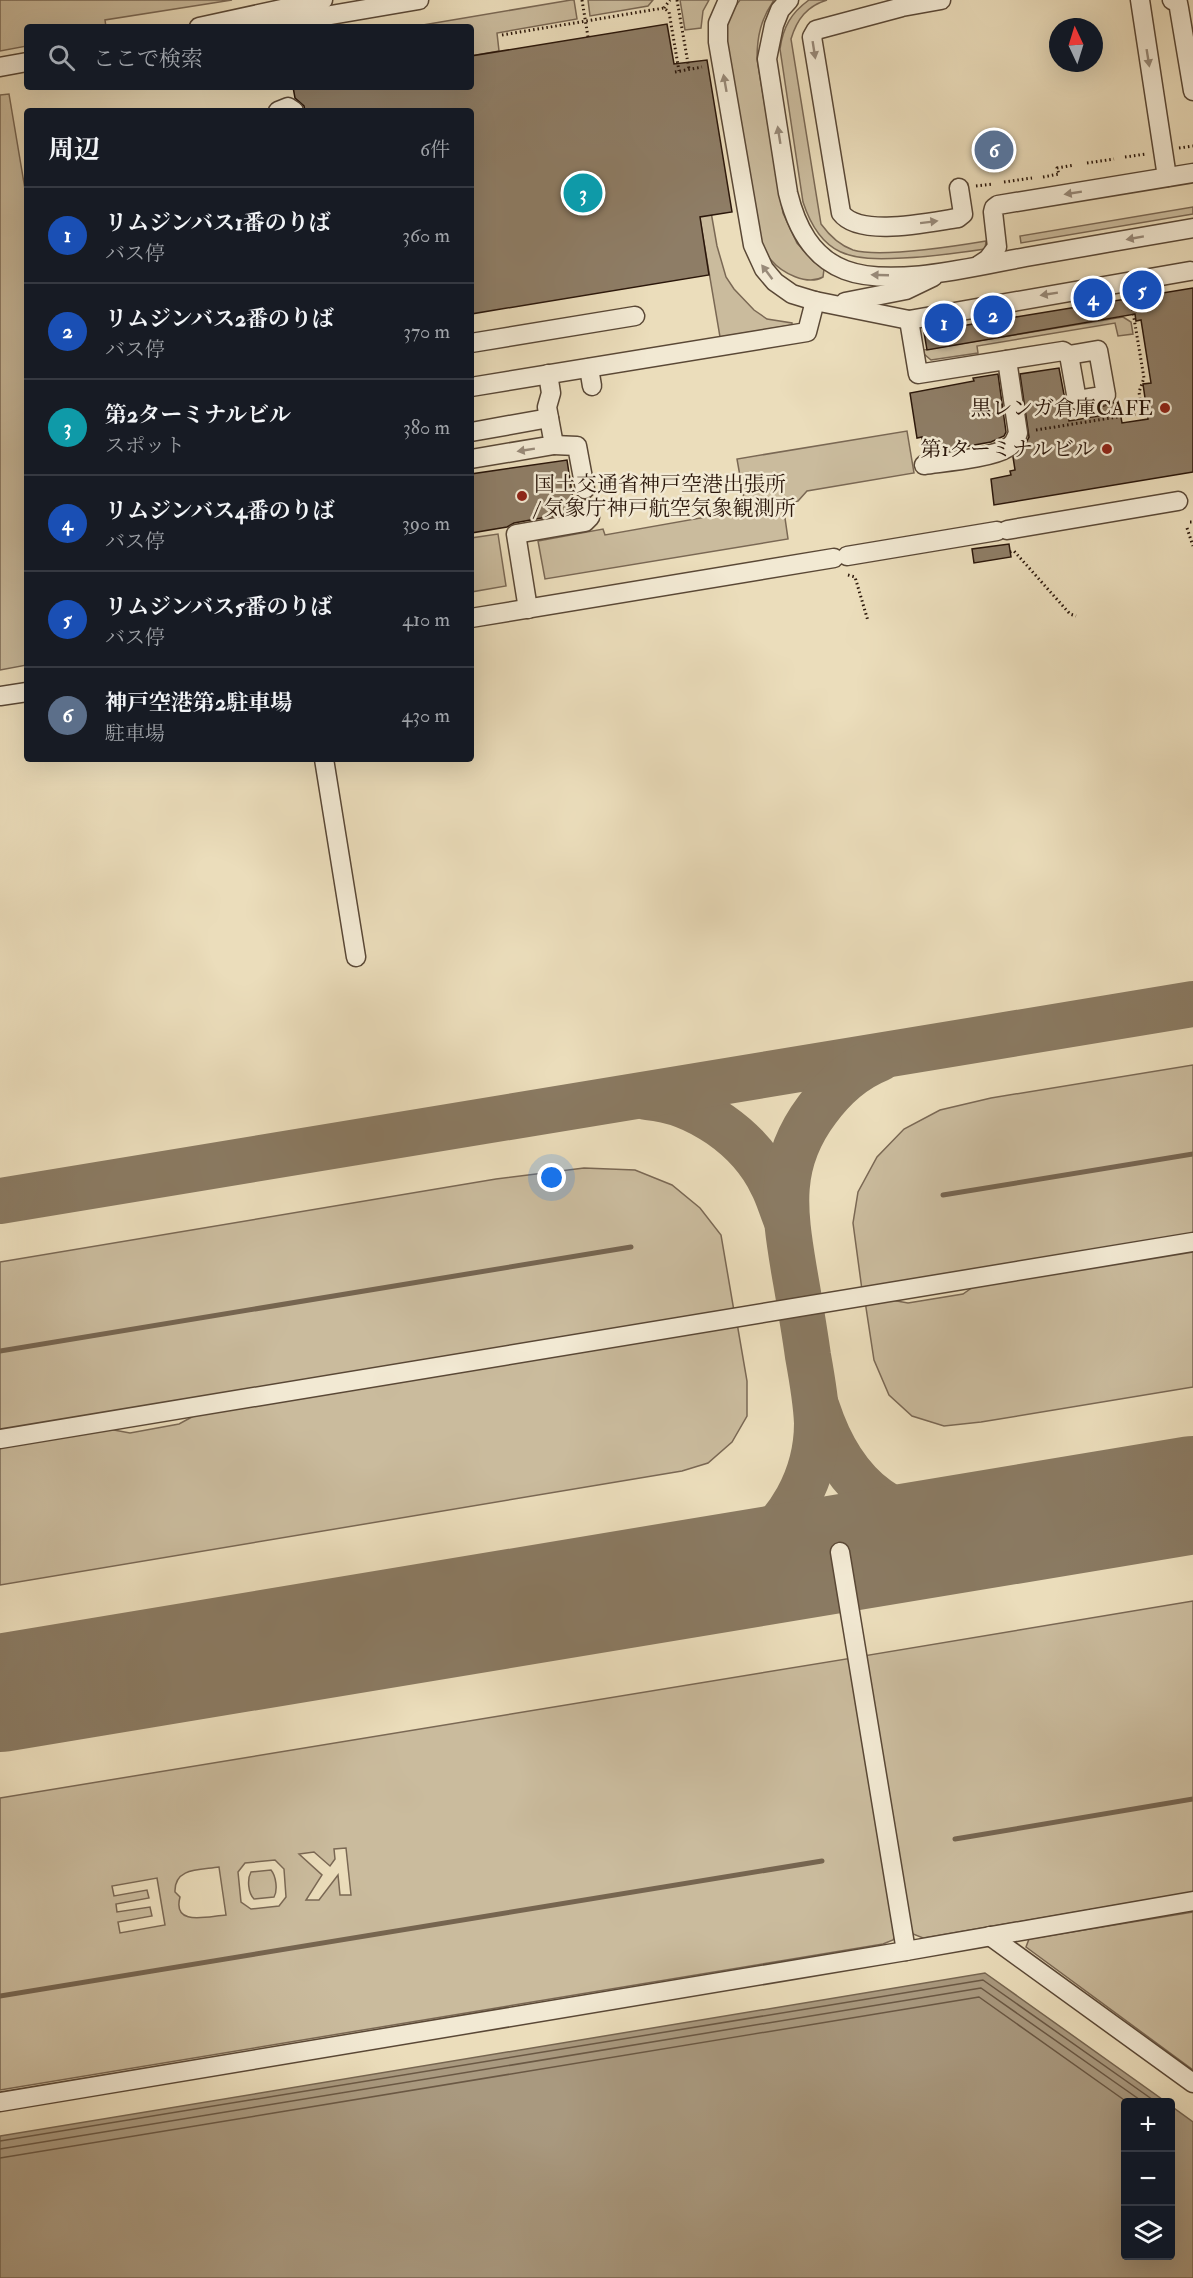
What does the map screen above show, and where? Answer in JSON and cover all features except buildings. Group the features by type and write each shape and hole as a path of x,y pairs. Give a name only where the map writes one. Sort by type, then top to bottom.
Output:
{"street":[{"path":"213,24 323,0"},
{"path":"279,24 419,0"},
{"path":"729,0 718,23 718,42 753,245 764,269 775,282 792,294 823,303 909,320 1190,271"},
{"path":"789,0 780,10 774,25 767,59 788,193 792,208 807,241 817,253 834,264 861,274 882,276 942,272 1193,228"},
{"path":"941,0 902,7 816,30 812,36 841,213 860,225 887,226 958,218 963,214 959,188"},
{"path":"1140,0 1167,177"},
{"path":"1172,0 1178,3 1193,91"},
{"path":"0,67 24,63"},
{"path":"986,264 1004,255 1009,240 1004,202 1193,172"},
{"path":"823,303 906,291 942,272"},
{"path":"474,386 807,332 823,303"},
{"path":"474,343 635,316"},
{"path":"909,320 918,374 1063,351 1069,355"},
{"path":"924,465 993,453 1005,450 1014,443 1018,433 1006,360"},
{"path":"589,368 592,386"},
{"path":"548,374 551,393 547,407 554,445"},
{"path":"474,431 549,418"},
{"path":"474,458 554,445 577,446 585,489"},
{"path":"474,618 1186,499"},
{"path":"528,609 516,534 585,522 590,517 588,509"},
{"path":"0,696 24,692"},
{"path":"324,762 356,957"},
{"path":"0,1440 1193,1242"},
{"path":"840,1552 906,1951"},
{"path":"0,2102 906,1951 1193,1900"},
{"path":"990,1936 1193,2083"}],"path":[{"path":"582,0 588,37"},
{"path":"502,35 664,8 670,0"},
{"path":"677,0 689,69"},
{"path":"664,8 669,12 677,71 702,67"},
{"path":"1125,157 1141,155"},
{"path":"1087,163 1114,159"},
{"path":"1043,177 1059,174 1058,168 1074,165"},
{"path":"1004,182 1032,178"},
{"path":"1187,528 1193,546"},
{"path":"1010,552 1014,551 1070,614 1076,616"},
{"path":"848,575 855,577 868,621"}],"shaded area":[{"path":"0,0 232,0 105,20 106,24 24,24 24,47 0,51"},
{"path":"571,0 574,0 577,19 497,33 499,51 474,55 474,24 429,24"},
{"path":"588,0 653,0 648,6 590,16"},
{"path":"680,0 709,0 703,11 701,28 685,30"},
{"path":"740,0 774,0 761,28 757,59 783,213 797,243 814,262 824,269 823,277 817,279 795,277 776,265 764,250 760,238 724,37 728,16"},
{"path":"809,0 827,0 804,14 796,25 791,39 821,224 843,245 865,252 918,250 986,241 985,249 924,257 868,258 840,252 829,245 819,234 803,202 780,49 789,21"},
{"path":"677,83 689,87 717,246 726,277 754,310 767,319 792,323 792,325 720,337"},
{"path":"9,94 24,183 24,666 0,670 0,95"},
{"path":"1193,207 1193,214 1021,243 1020,236"},
{"path":"1123,317 1131,322 1133,334 1118,336 1115,323 977,346 978,353 931,360 923,350"},
{"path":"907,431 914,473 807,491 798,501 783,504 788,539 545,579 538,541 603,529 605,535 746,510 737,459"},
{"path":"498,534 506,586 474,591 474,538"},
{"path":"1193,1065 1193,1236 862,1290 853,1223 858,1192 877,1157 904,1129 940,1110 991,1098"},
{"path":"584,1168 635,1170 672,1185 700,1208 721,1235 734,1311 0,1433 0,1262 496,1179"},
{"path":"1193,1247 1193,1387 944,1426 912,1416 889,1395 874,1360 865,1301 880,1298 908,1303 963,1294 980,1282"},
{"path":"737,1323 747,1381 747,1416 732,1442 708,1463 682,1471 0,1585 0,1445 103,1428 130,1433 179,1424 203,1411"},
{"path":"1193,1601 1193,1892 923,1938 913,1934 908,1926 863,1656"},
{"path":"852,1658 897,1932 893,1940 883,1944 0,2090 0,1798","holes":["346,1848 351,1895 340,1895 338,1875 319,1900 306,1900 322,1875 299,1854 314,1852 330,1866 335,1859 334,1849","275,1860 284,1869 286,1897 279,1906 251,1909 241,1902 238,1872 245,1863","219,1867 226,1915 193,1918 181,1913 180,1897 175,1892 176,1884 184,1874","157,1878 165,1925 120,1933 118,1922 152,1916 150,1907 117,1912 116,1904 149,1898 147,1890 114,1896 112,1886"]},
{"path":"271,1870 276,1883 274,1897 254,1899 249,1886 251,1872"},
{"path":"1193,1912 1193,2070 1026,1947 1029,1939"}],"water":[{"path":"985,1973 1160,2098 1121,2098 1121,2260 1175,2260 1175,2109 1193,2122 1193,2278 0,2278 0,2136"}],"waterway":[{"path":"943,1195 1193,1154"},
{"path":"0,1351 631,1247"},
{"path":"955,1839 1193,1799"},
{"path":"0,1996 822,1861"}],"taxiway":[{"path":"0,1201 1193,1004"},
{"path":"694,1578 732,1563 760,1544 787,1515 806,1481 816,1443 817,1423 814,1389 790,1248 786,1207 790,1168 795,1149 804,1130 823,1102 853,1074 879,1059"},
{"path":"647,1097 666,1100 703,1114 736,1137 762,1167 774,1188 786,1219"},
{"path":"817,1408 828,1437 842,1462 858,1483 878,1499 899,1512 924,1522 952,1528 983,1530"}],"runway":[{"path":"0,1693 1193,1495"}],"place":[{"name":"神戸空港第2駐車場","path":"994,150"},
{"name":"第2ターミナルビル","path":"583,193"},
{"name":"リムジンバス5番のりば","path":"1142,290"},
{"name":"リムジンバス4番のりば","path":"1093,298"},
{"name":"リムジンバス2番のりば","path":"993,315"},
{"name":"リムジンバス1番のりば","path":"944,323"},
{"name":"黒レンガ倉庫CAFE","path":"1165,408"},
{"name":"第1ターミナルビル","path":"1107,449"},
{"name":"国土交通省神戸空港出張所 / 気象庁神戸航空気象観測所","path":"522,496"}]}
